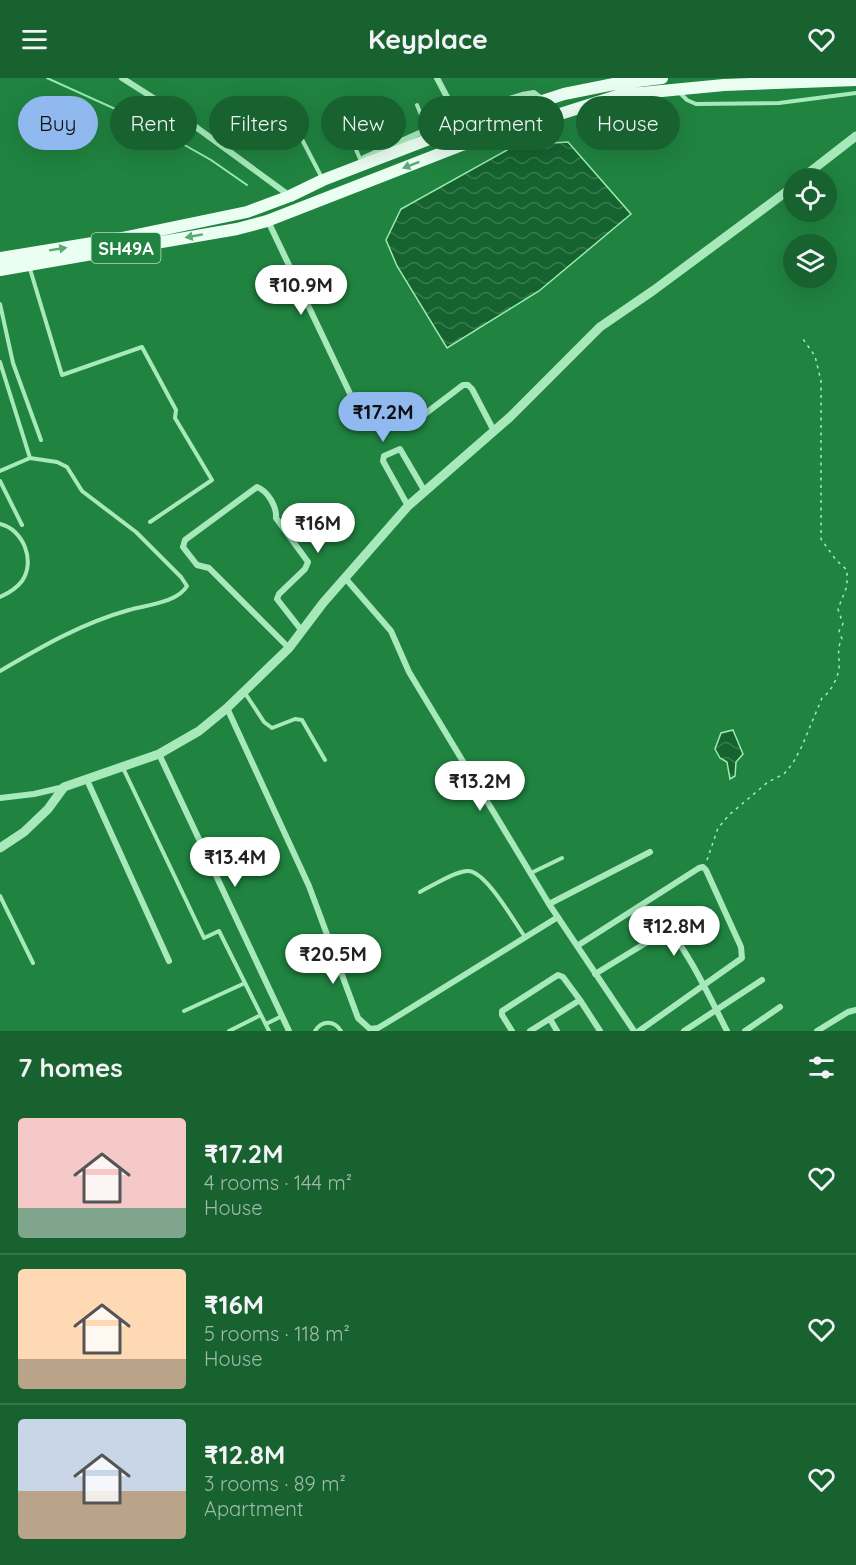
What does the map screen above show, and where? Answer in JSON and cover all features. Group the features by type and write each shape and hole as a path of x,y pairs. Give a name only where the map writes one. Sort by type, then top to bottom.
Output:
{"main road":[{"name":"SH49A","path":"558,96 614,84 662,78"},
{"name":"SH49A","path":"0,258 112,245 260,223 462,145 620,95 678,90 723,82 856,80"},
{"name":"SH49A","path":"0,270 29,265 253,210 290,196 357,165 418,143"}],"street":[{"path":"122,78 174,111 290,196"},
{"path":"437,78 446,96"},
{"path":"519,96 534,93 538,96"},
{"path":"357,165 377,152 418,134"},
{"path":"815,168 856,136"},
{"path":"0,798 34,794 64,787 123,768 159,754 199,731 245,693 290,648 323,603 408,506 509,418 600,327 783,194"},
{"path":"260,223 354,402"},
{"path":"417,420 463,386 468,385 494,431"},
{"path":"408,506 383,461 384,456 400,449 424,490"},
{"path":"290,648 209,568 197,565 183,547 186,540 257,487 262,489 273,504 276,518 308,562 305,569 279,594 277,599 303,631"},
{"path":"346,579 391,631 409,672 549,904 634,1031"},
{"path":"227,708 309,886 353,1005 363,1024 370,1029 378,1028 558,917"},
{"path":"159,754 289,1031"},
{"path":"87,780 169,961"},
{"path":"0,848 24,832 48,809 64,787"},
{"path":"549,904 650,852"},
{"path":"577,946 699,868 705,868 741,946 742,955 738,961 703,987 639,1031"},
{"path":"595,974 667,930 680,944 728,1031"},
{"path":"512,1031 502,1011 558,975 563,977 600,1031"},
{"path":"684,1031 762,980"},
{"path":"530,1031 580,1000"},
{"path":"745,1031 780,1007"},
{"path":"817,1031 848,1012 856,1010"},
{"path":"550,1019 557,1031"}],"lane":[{"path":"678,90 687,100 696,104 779,103 856,93"},
{"path":"357,165 355,137 365,134 377,152"},
{"path":"307,150 323,180"},
{"path":"29,265 62,375 142,346 176,410 175,418 212,480 150,522"},
{"path":"0,304 13,363 40,440"},
{"path":"0,362 30,458"},
{"path":"0,471 30,458 57,462 67,467 82,491 136,532 181,577 187,586 183,592 166,600 106,617 53,640 0,671"},
{"path":"0,482 22,525"},
{"path":"0,524 17,534 26,548 28,563 24,579 13,591 0,597"},
{"path":"245,693 264,722 272,728 295,719 302,720 325,760"},
{"path":"123,768 204,938 219,931 269,1031"},
{"path":"531,873 562,858"},
{"path":"420,892 458,873 468,870 477,873 486,881 525,937"},
{"path":"0,896 33,963"},
{"path":"184,1011 245,983"},
{"path":"229,1031 261,1015"},
{"path":"266,1024 282,1016"},
{"path":"315,1031 322,1024 330,1022 338,1026 341,1031"}],"path":[{"path":"705,868 718,828 729,815 768,782 784,774 793,763 822,698 827,695 839,671 838,646 842,639 839,631 843,624 838,609 847,586 847,570 836,560 821,539 821,381 814,356 803,339"}],"water":[{"path":"564,142 568,142 631,214 539,291 447,348 397,266 386,240 401,209 507,150 564,150"},
{"path":"733,730 743,754 736,762 735,776 730,779 727,762 720,758 715,749 721,733"}],"waterway":[{"path":"47,78 144,122 211,160 247,185"}]}
